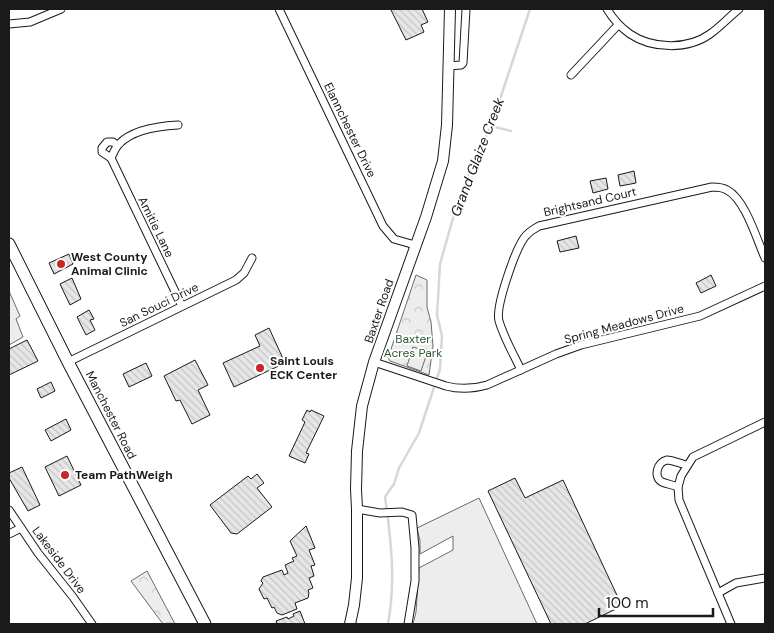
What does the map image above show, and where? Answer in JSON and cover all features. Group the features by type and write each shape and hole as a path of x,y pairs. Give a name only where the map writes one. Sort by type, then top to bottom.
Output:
{"highway":[{"name":"Manchester Road","path":"9,244 68,362 205,624"}],"main road":[{"name":"Baxter Road","path":"350,624 357,578 357,451 362,406 374,362 444,161 448,125 450,9"}],"street":[{"path":"9,24 30,22 61,9"},
{"name":"Elannchester Drive","path":"279,9 383,226 394,238 415,245"},
{"path":"448,66 461,65 463,62 466,9"},
{"path":"607,9 618,25 631,35 648,42 674,46 693,43 710,35 739,9"},
{"path":"571,75 618,25"},
{"name":"Amitie Lane","path":"178,125 153,127 117,145 113,142 106,142 102,152 111,158 182,306"},
{"path":"111,158 117,145"},
{"name":"Brightsand Court","path":"521,370 499,320 499,308 503,291 524,238 539,226 702,190 719,188 731,192 740,204 765,258"},
{"name":"San Souci Drive","path":"68,362 236,280 244,273 252,258"},
{"name":"Spring Meadows Drive","path":"374,362 457,389 477,388 581,345 700,316 765,286"},
{"path":"731,624 679,500 678,487 687,465 693,457 765,422"},
{"path":"678,487 661,482 657,476 657,470 661,463 667,460 687,465"},
{"path":"357,509 380,513 402,512 412,515 415,581 408,624"},
{"name":"Lakeside Drive","path":"9,510 92,624"},
{"path":"9,534 21,528"},
{"path":"718,593 736,583 765,578"}],"green space":[{"name":"Baxter Acres Park","path":"416,275 427,280 427,307 431,322 433,346 429,375 390,361 388,358"},
{"path":"147,571 175,624 163,624 131,581"}],"shaded area":[{"path":"9,291 20,316 16,319 23,337 9,345"},
{"path":"413,347 428,350 421,371 407,366"},
{"path":"479,498 537,624 413,624 416,612 419,568 453,550 453,536 420,554 417,528"}],"building":[{"path":"422,9 428,22 421,25 424,32 406,40 391,10"},
{"path":"634,171 636,183 620,186 618,175"},
{"path":"606,178 608,189 593,193 590,181"},
{"path":"576,236 579,248 560,252 557,241"},
{"name":"West County Animal Clinic","path":"69,254 73,264 54,274 49,263"},
{"path":"711,275 716,286 701,293 696,283"},
{"path":"72,278 81,299 70,305 60,284"},
{"path":"89,310 94,319 90,320 95,330 86,335 77,317"},
{"path":"269,328 285,363 234,387 223,363 260,346 255,335"},
{"path":"27,340 38,361 9,375 9,349"},
{"path":"195,360 208,385 198,390 210,415 192,424 180,400 176,401 164,376"},
{"path":"146,363 152,376 129,387 123,374"},
{"path":"51,382 55,391 41,398 37,389"},
{"path":"307,410 324,416 306,453 309,454 305,463 289,456 305,422 302,420"},
{"path":"66,419 71,430 51,441 45,430"},
{"path":"67,456 81,485 59,496 45,467"},
{"path":"22,467 40,505 28,511 9,478 9,473"},
{"path":"257,474 264,483 257,488 272,507 237,534 231,533 210,505 248,476 251,479"},
{"path":"515,478 525,498 563,480 622,606 585,624 551,624 488,491"},
{"path":"306,526 315,548 309,550 315,565 311,566 314,576 309,578 313,588 308,590 308,598 295,603 297,609 282,615 277,613 274,607 272,608 267,598 264,599 259,589 263,583 261,581 263,577 282,570 284,575 288,573 285,565 294,561 292,558 297,556 290,541"},
{"path":"300,611 305,624 277,624 276,621 287,617 288,619"}],"waterway":[{"name":"Grand Glaize Creek","path":"388,624 392,576 391,544 385,497 394,484 399,468 419,433 440,369 442,336 437,315 440,264 457,204 473,163 491,126 530,9"},
{"path":"491,126 511,131"}],"place":[{"name":"West County Animal Clinic","path":"61,264"},
{"name":"Saint Louis ECK Center","path":"260,368"},
{"name":"Team PathWeigh","path":"65,475"}]}
